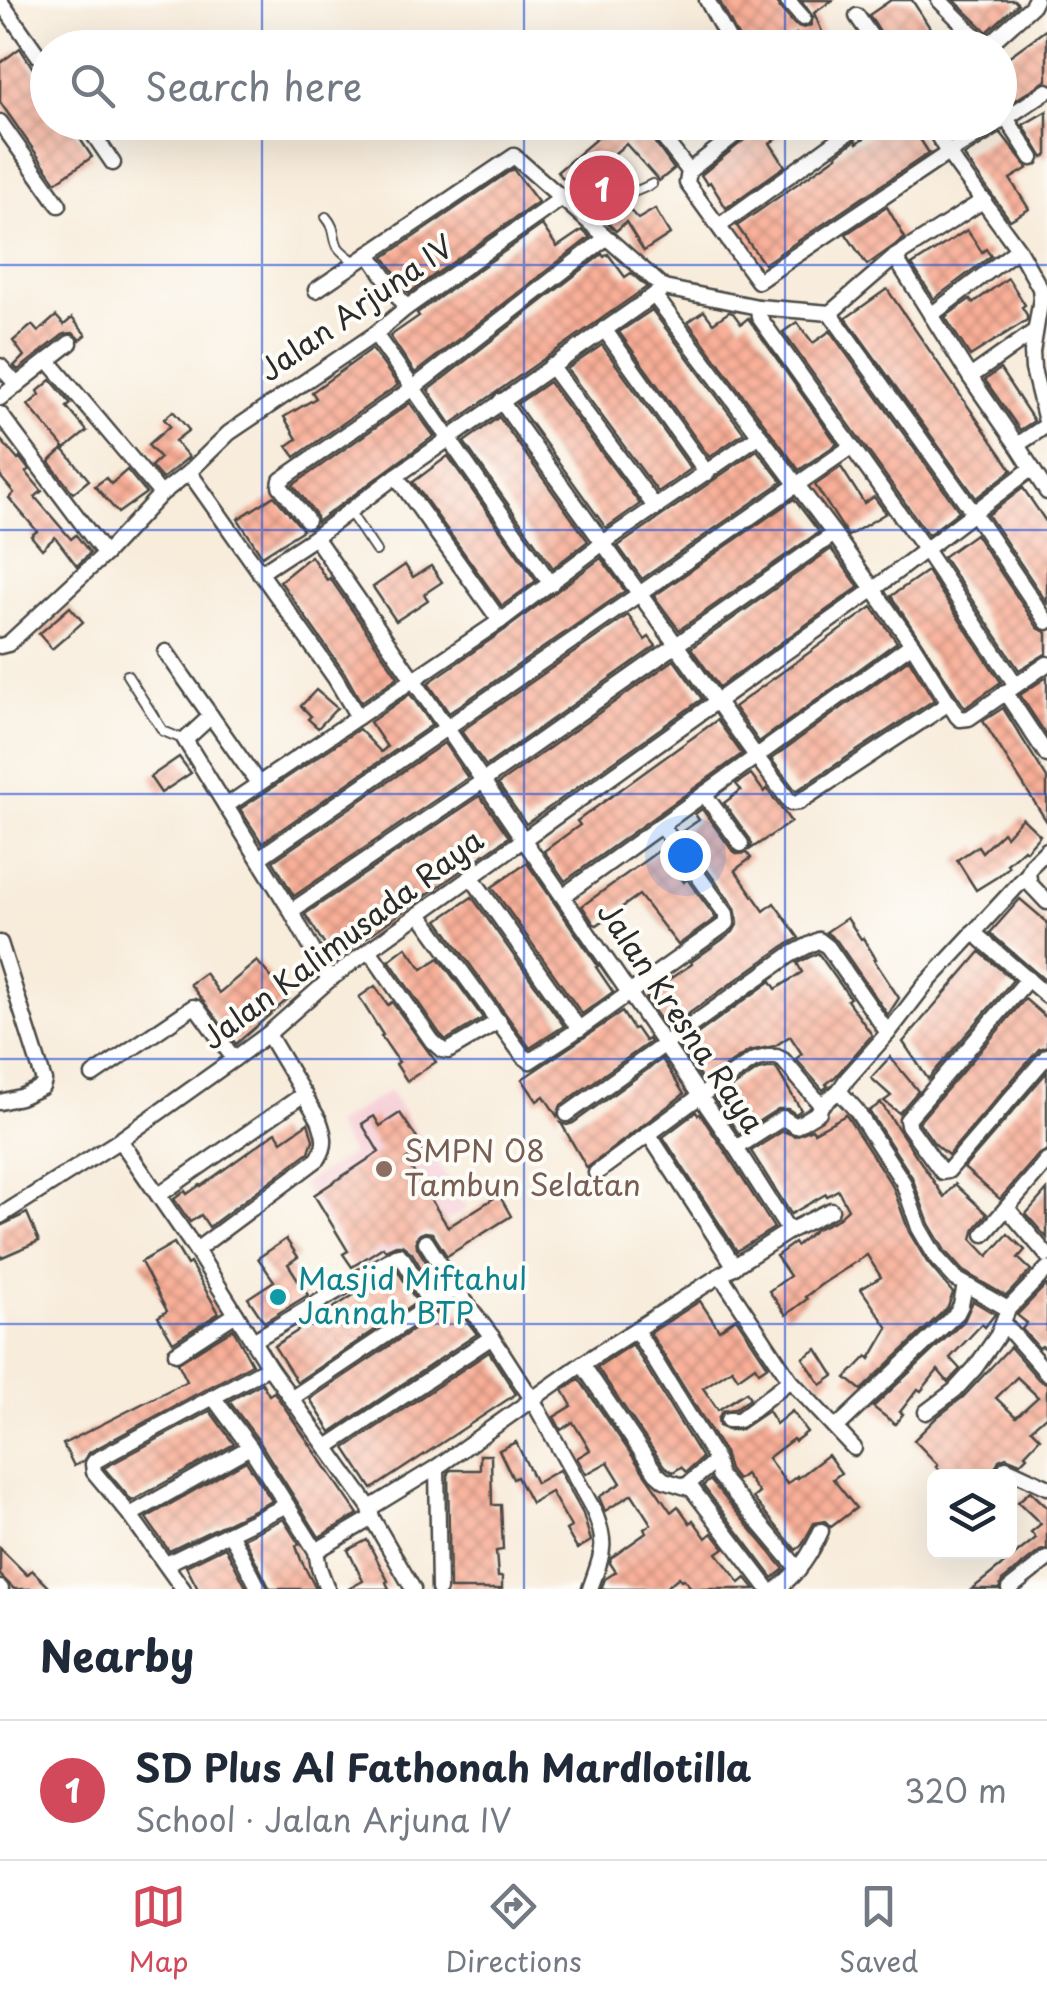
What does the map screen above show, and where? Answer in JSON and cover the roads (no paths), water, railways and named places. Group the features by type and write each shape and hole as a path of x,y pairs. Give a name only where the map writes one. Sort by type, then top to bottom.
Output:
{"street":[{"path":"707,0 723,30"},
{"path":"788,0 802,18"},
{"path":"938,0 969,30"},
{"path":"1005,30 1035,0"},
{"path":"0,1 30,43"},
{"path":"857,16 866,30"},
{"path":"0,32 15,22"},
{"path":"1017,111 1047,91"},
{"path":"0,122 59,204"},
{"path":"97,140 112,162"},
{"path":"665,140 688,171 688,183 758,281 970,140"},
{"path":"688,171 728,140"},
{"path":"719,226 838,140"},
{"path":"940,140 1018,249 1040,288 1043,310 1035,331 1033,369 1047,424 1018,446"},
{"path":"1017,140 1032,158"},
{"path":"316,290 510,157 517,157 659,292 874,589 957,716 964,719 1047,664"},
{"path":"260,573 659,292 830,314 895,257 984,200"},
{"name":"Jalan Arjuna IV","path":"1,651 230,433 565,201"},
{"path":"307,520 280,486 281,480 414,388 606,238"},
{"path":"932,315 1018,249"},
{"path":"895,257 1047,492"},
{"path":"363,258 406,308"},
{"path":"758,307 759,317 924,548 1047,755"},
{"path":"830,314 1047,622"},
{"path":"604,328 707,473"},
{"path":"970,378 1035,331"},
{"path":"375,334 550,584"},
{"path":"0,398 70,343"},
{"path":"48,360 162,494"},
{"path":"0,366 17,385"},
{"path":"551,366 656,508"},
{"path":"501,401 788,800 798,802 949,703"},
{"path":"0,414 105,554"},
{"path":"226,806 500,622 604,543 760,434"},
{"path":"258,858 852,448"},
{"name":"Jalan Kalimusada Raya","path":"1,1215 120,1140 234,1059 369,950 874,589 1032,468"},
{"path":"188,472 336,678 358,717"},
{"path":"396,476 500,622"},
{"path":"291,912 834,534"},
{"name":"Jalan Kresna Raya","path":"315,537 736,1148 789,1231"},
{"path":"562,896 912,644"},
{"path":"166,652 258,783"},
{"path":"211,716 186,740 329,980"},
{"path":"704,794 741,844"},
{"path":"420,914 530,1061 724,926 728,919 662,824"},
{"path":"736,1148 783,1118 800,1124 819,1112 925,985 1047,850"},
{"path":"1028,874 1030,884 1047,902"},
{"path":"472,878 579,1029"},
{"path":"972,932 1047,996"},
{"path":"567,1114 814,941 828,947 888,1033"},
{"path":"0,943 44,1081 42,1087 0,1102"},
{"path":"369,950 442,1050 499,1022"},
{"path":"1028,980 907,1120 942,1172 948,1171 1047,1056"},
{"path":"93,1075 193,1007 234,1059"},
{"path":"196,1250 318,1160 324,1148 325,1135 268,1034"},
{"path":"596,1173 754,1060 776,1056 822,1105"},
{"path":"840,1091 903,1182 936,1257 956,1279 1006,1317 1047,1373"},
{"path":"159,1195 304,1094"},
{"path":"648,1133 735,1267"},
{"path":"120,1140 196,1250 268,1367 328,1447 413,1589"},
{"path":"984,1234 1047,1161"},
{"path":"0,1198 1,1215"},
{"path":"1007,1208 1047,1254"},
{"path":"316,1550 582,1364 789,1231 831,1210"},
{"path":"426,1242 532,1399 600,1524 604,1550 590,1589"},
{"path":"253,1341 400,1255 431,1306"},
{"path":"926,1412 955,1390 975,1368 1006,1317 1047,1269"},
{"path":"721,1276 790,1380 854,1448"},
{"path":"836,1428 957,1313 965,1285"},
{"path":"292,1398 451,1292 458,1292"},
{"path":"176,1354 236,1314"},
{"path":"636,1330 715,1458 719,1475 799,1570"},
{"path":"328,1447 492,1337"},
{"path":"582,1364 660,1478 686,1486 700,1499 772,1587 808,1560 821,1531"},
{"path":"183,1589 94,1472 93,1464 268,1367"},
{"path":"728,1420 739,1420 790,1380"},
{"path":"213,1397 316,1550 327,1589"},
{"path":"130,1515 250,1447"},
{"path":"686,1486 715,1461"},
{"path":"437,1468 439,1589"},
{"path":"1006,1468 1047,1486"},
{"path":"166,1564 287,1505"},
{"path":"230,1533 259,1589"},
{"path":"1009,1589 1047,1559"}],"lane":[{"path":"565,201 590,186 606,194 628,196 652,184"},
{"path":"326,218 335,230 340,250 363,258"},
{"path":"349,511 376,551"},
{"path":"127,675 163,731 186,740"}],"place":[{"name":"SD Plus Al Fathonah Mardlotilla","path":"602,188"},
{"name":"SMPN 08 Tambun Selatan","path":"384,1169"},
{"name":"Masjid Miftahul Jannah BTP","path":"278,1297"}]}
